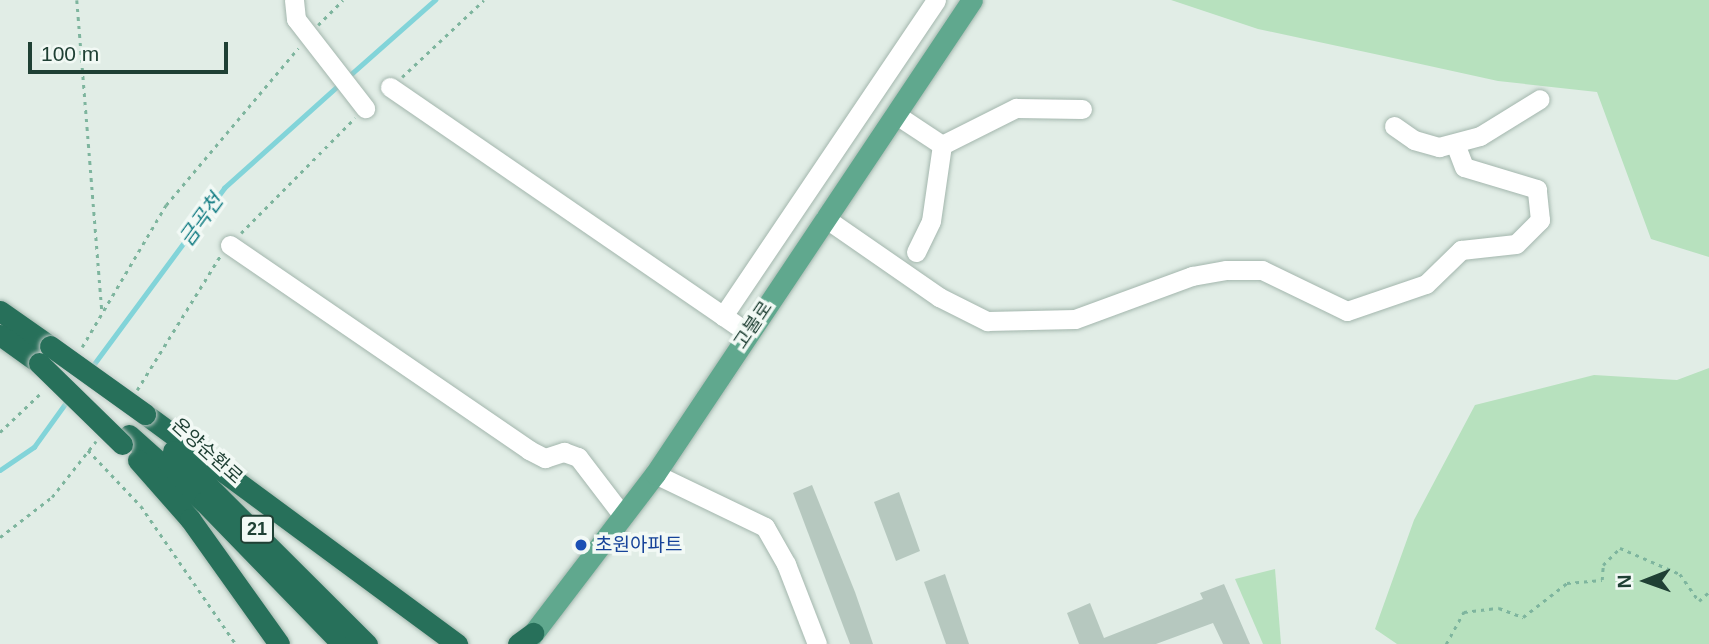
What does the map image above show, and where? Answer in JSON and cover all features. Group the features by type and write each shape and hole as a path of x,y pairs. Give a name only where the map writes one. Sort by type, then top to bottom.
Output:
{"highway":[{"name":"온양순환로","path":"0,311 45,354 134,428 217,489 367,644"},
{"name":"온양순환로","path":"0,335 45,354"},
{"name":"온양순환로","path":"134,428 342,644"},
{"path":"134,428 457,644"},
{"path":"134,428 190,519 278,644"}],"main road":[{"name":"고불로","path":"530,639 655,474 972,0"}],"street":[{"path":"294,0 296,19 365,108"},
{"path":"723,316 936,0"},
{"path":"390,87 748,333"},
{"path":"1394,126 1414,140 1439,147 1480,136 1540,99"},
{"path":"942,145 1016,108 1082,109"},
{"path":"895,114 942,145"},
{"path":"825,218 939,297 987,321 1075,319 1192,275 1226,270 1262,270 1347,311 1426,284 1461,250 1516,244 1540,220 1537,189 1464,167 1455,144"},
{"path":"916,252 931,221 942,145"},
{"path":"230,245 529,450 545,458 570,452 578,457 622,516"},
{"path":"655,474 765,527 786,564 817,644"}],"path":[{"path":"77,0 102,310"},
{"path":"77,352 166,205 276,69 310,37 343,0"},
{"path":"0,432 44,390"},
{"path":"88,450 141,506 236,644"},
{"path":"1446,644 1464,612 1499,608 1523,617 1567,583 1602,580 1603,565 1620,548 1679,574 1699,601 1709,592"}],"green space":[{"path":"1171,0 1709,0 1709,257 1651,239 1597,92 1498,81 1258,29"},
{"path":"1709,368 1709,644 1397,644 1375,629 1414,520 1475,405 1594,375 1677,380"},
{"path":"1275,569 1281,644 1263,644 1235,579"}],"building":[{"path":"812,485 873,644 850,644 793,493"},
{"path":"899,492 920,551 896,561 874,502"},
{"path":"945,574 969,644 946,644 924,582"},
{"path":"1224,584 1250,644 1223,644 1213,623 1156,644 1079,644 1067,613 1090,603 1104,638 1203,599 1200,593"}],"waterway":[{"name":"금곡천","path":"349,76 435,0"},
{"name":"금곡천","path":"91,368 224,188 340,84"},
{"name":"금곡천","path":"0,470 34,447 67,401"}],"place":[{"name":"초원아파트","path":"581,545"}]}
